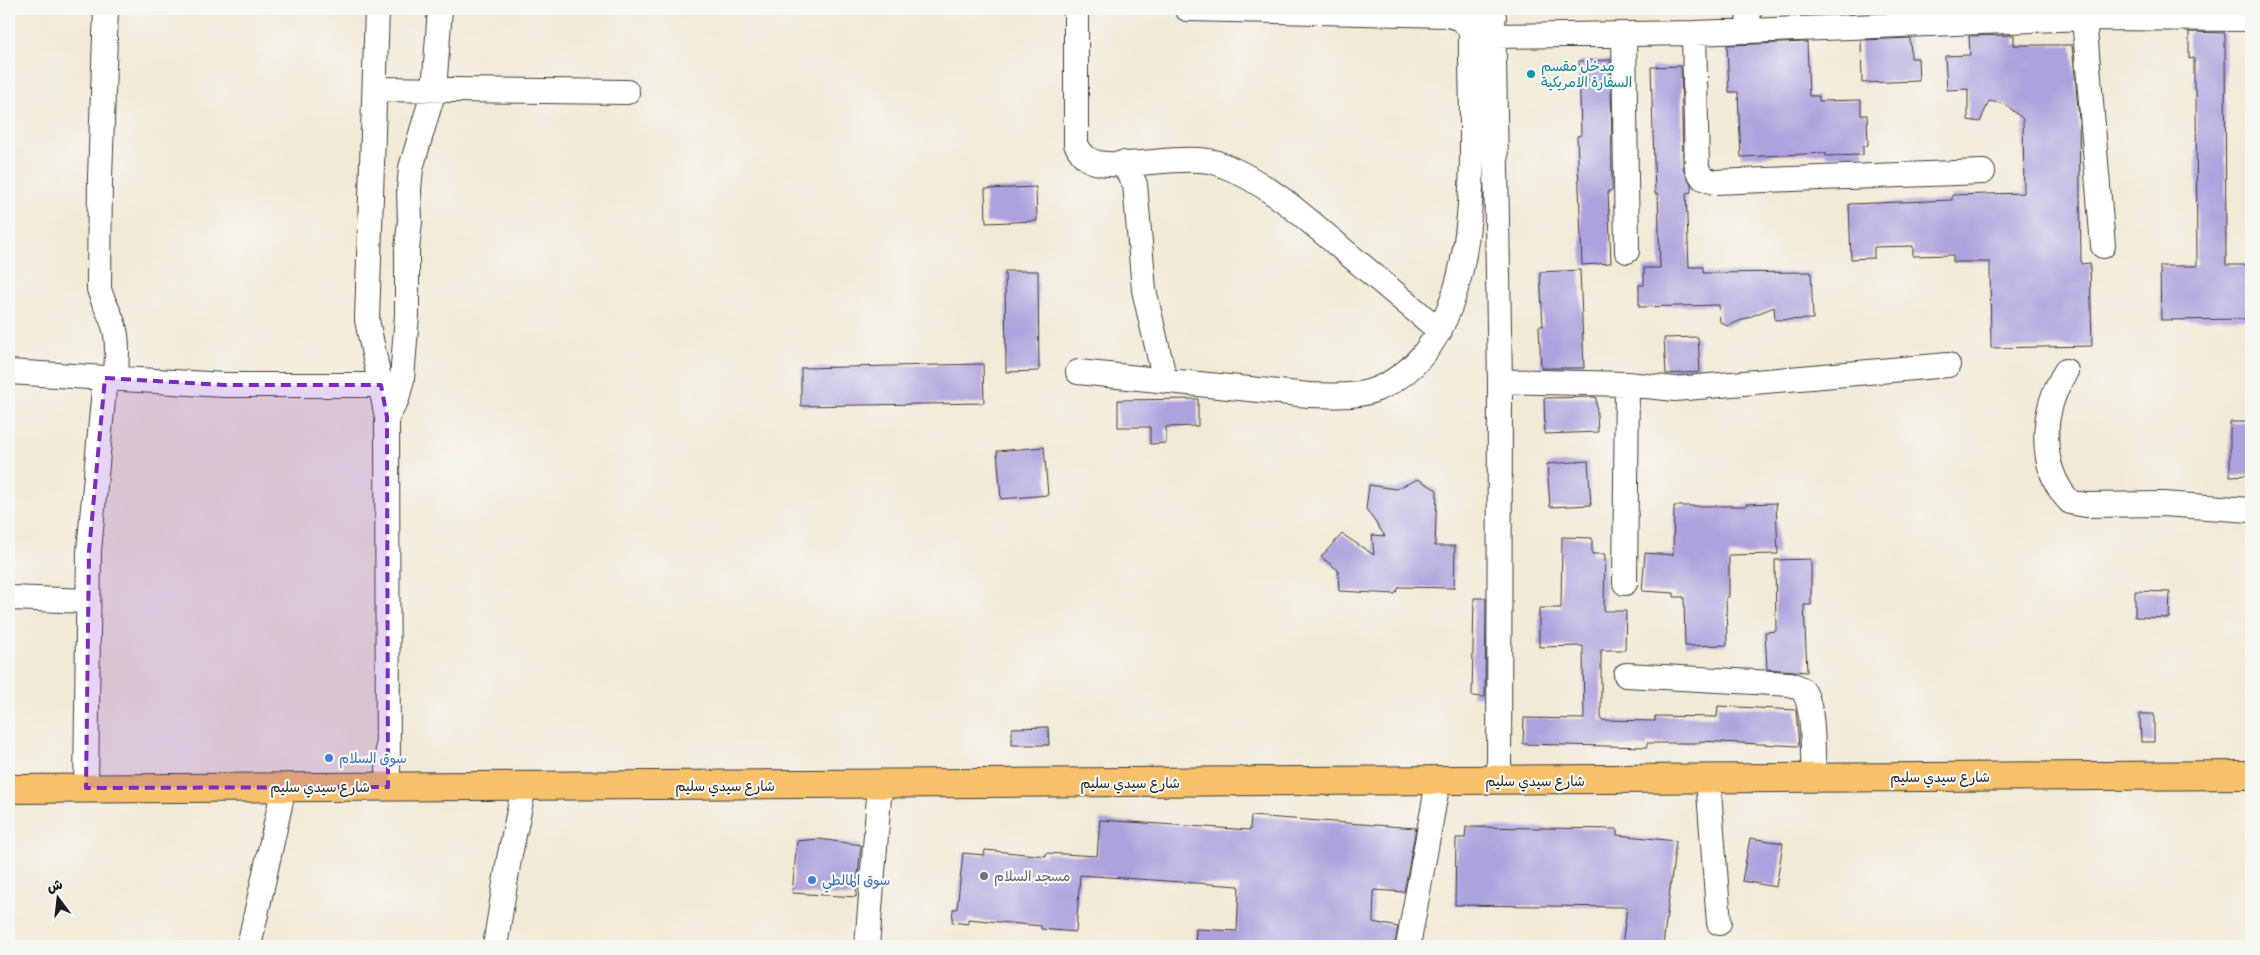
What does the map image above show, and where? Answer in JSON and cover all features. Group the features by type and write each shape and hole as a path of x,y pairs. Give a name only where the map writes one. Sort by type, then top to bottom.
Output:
{"main road":[{"name":"شارع سيدي سليم","path":"9,789 1438,782 2251,775"}],"street":[{"path":"86,788 89,551 116,333 111,316 103,305 99,289 100,177 106,9"},
{"path":"377,9 367,320 387,417 388,787"},
{"path":"387,417 397,399 402,379 407,315 409,190 412,168 434,90 440,9"},
{"path":"1076,9 1076,144 1079,151 1089,160 1101,163 1193,159 1219,163 1253,181 1301,213 1440,331"},
{"path":"1078,372 1309,395 1344,395 1364,392 1393,380 1416,364 1440,331 1452,305 1472,198 1470,30 1462,19 1448,15 1187,9"},
{"path":"1470,30 1477,22 1493,21 1624,34 1694,33 1749,20 1922,17 2084,18 2143,14 2251,19"},
{"path":"2084,18 2103,246"},
{"path":"1493,21 1500,381 1498,781"},
{"path":"1694,33 1697,169 1703,178 1714,182 1982,172"},
{"path":"1624,34 1627,251"},
{"path":"375,89 627,92"},
{"path":"1122,162 1136,184 1144,290 1165,381"},
{"path":"1500,381 1627,384 1675,389 1948,365"},
{"path":"2066,371 2057,385 2045,428 2046,446 2056,480 2070,502 2086,505 2164,504 2251,510"},
{"path":"9,372 224,385 381,385"},
{"path":"1625,583 1627,384"},
{"path":"9,598 88,601"},
{"path":"1626,675 1790,684 1799,687 1807,700 1810,713 1814,778"},
{"path":"1708,779 1718,923"},
{"path":"1408,946 1438,782"},
{"path":"867,946 880,785"},
{"path":"249,946 284,787"},
{"path":"495,946 509,859 524,787"}],"highlighted area":[{"path":"105,378 224,385 381,385 387,417 388,787 86,788 89,551"}],"building":[{"path":"2189,32 2225,33 2226,265 2251,265 2251,319 2161,320 2160,266 2197,266 2196,89 2194,89 2194,58 2189,59"},
{"path":"2014,35 2014,45 2072,45 2079,119 2081,264 2090,263 2092,346 1991,348 1990,262 1953,262 1953,255 1913,256 1913,246 1874,247 1874,258 1851,259 1849,204 1952,200 1952,195 2024,193 2023,119 2005,104 1989,101 1980,122 1968,120 1968,89 1947,90 1945,56 1970,55 1969,36"},
{"path":"1910,38 1911,58 1918,58 1919,81 1862,83 1861,40"},
{"path":"1807,42 1809,96 1819,96 1819,101 1861,100 1861,115 1867,115 1868,145 1863,146 1863,155 1826,156 1826,153 1741,157 1738,92 1729,92 1727,45"},
{"path":"1611,60 1612,191 1608,191 1611,263 1582,265 1577,136 1581,135 1579,61"},
{"path":"1681,66 1683,169 1691,184 1691,192 1686,193 1689,267 1703,267 1703,273 1811,272 1813,319 1775,320 1774,307 1727,326 1720,322 1719,305 1639,307 1639,285 1644,285 1644,268 1660,268 1658,194 1655,194 1651,67"},
{"path":"1036,187 1037,221 986,223 985,189"},
{"path":"1580,270 1584,368 1541,368 1539,326 1543,326 1540,272"},
{"path":"1005,271 1038,271 1039,371 1006,372"},
{"path":"1698,337 1700,372 1666,374 1664,338"},
{"path":"983,364 984,403 801,406 801,368"},
{"path":"1596,397 1598,432 1545,434 1544,398"},
{"path":"1198,399 1198,426 1166,427 1166,443 1150,444 1150,427 1118,427 1118,400"},
{"path":"2230,422 2251,422 2251,475 2230,476"},
{"path":"1044,447 1048,495 1001,499 997,451"},
{"path":"1588,461 1591,505 1550,507 1547,464"},
{"path":"1418,479 1437,490 1435,546 1455,546 1454,588 1399,587 1395,594 1339,591 1338,570 1321,557 1342,534 1374,555 1372,535 1385,536 1366,509 1369,485 1396,489"},
{"path":"1776,503 1778,554 1729,555 1729,597 1726,597 1727,645 1685,646 1684,597 1674,597 1674,593 1642,591 1645,553 1673,555 1674,506 1747,506 1746,504"},
{"path":"1562,537 1592,538 1592,554 1605,554 1604,611 1626,611 1625,650 1601,650 1601,720 1655,721 1655,716 1717,717 1718,706 1796,710 1799,746 1700,741 1700,743 1647,743 1647,747 1523,744 1524,718 1584,719 1583,646 1539,647 1539,608 1561,608"},
{"path":"1811,559 1811,605 1804,605 1807,672 1767,669 1765,632 1776,631 1775,560"},
{"path":"2135,591 2170,592 2169,618 2135,617"},
{"path":"1474,598 1486,598 1485,697 1472,696"},
{"path":"2140,714 2154,714 2154,742 2141,742"},
{"path":"1048,727 1049,745 1012,745 1012,728"},
{"path":"1251,816 1416,828 1404,892 1374,890 1373,922 1398,927 1395,946 1195,946 1196,929 1237,931 1239,886 1080,875 1076,932 1041,929 1041,926 968,919 968,924 952,922 953,909 957,909 963,853 984,855 985,850 1046,856 1046,853 1097,856 1100,820 1250,830"},
{"path":"1466,827 1617,829 1617,835 1676,841 1663,946 1622,946 1627,907 1455,905 1456,838 1465,838"},
{"path":"1750,838 1783,843 1776,887 1742,881"},
{"path":"819,839 861,845 856,897 792,893 797,841"}],"place":[{"name":"مدخل مقسم السفارة الامريكية","path":"1531,74"},
{"name":"سوق السلام","path":"329,758"},
{"name":"مسجد السلام","path":"984,876"},
{"name":"سوق المالطي","path":"812,880"}]}
